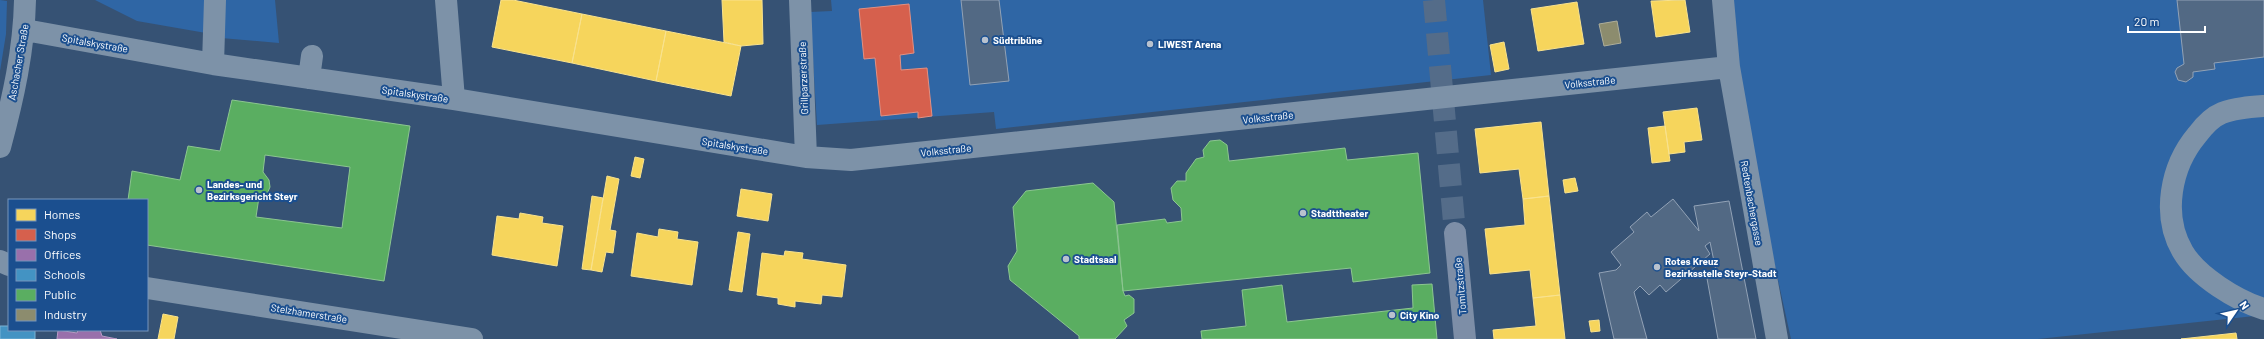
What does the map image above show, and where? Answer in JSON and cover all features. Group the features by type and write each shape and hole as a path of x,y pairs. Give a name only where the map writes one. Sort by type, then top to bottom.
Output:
{"main road":[{"name":"Tomitzstraße","path":"1455,233 1465,339"}],"street":[{"name":"Aschacher Straße","path":"0,147 17,77 25,30 25,0"},
{"path":"213,64 215,0"},
{"path":"446,0 454,100"},
{"name":"Grillparzerstraße","path":"800,0 806,157"},
{"name":"Redtenbachergasse","path":"1723,0 1729,67 1777,339"},
{"name":"Spitalskystraße","path":"25,30 213,64 454,100 806,157"},
{"path":"309,78 312,56"},
{"name":"Volksstraße","path":"806,157 851,160 1729,67"},
{"path":"2264,106 2247,107 2222,113 2202,129 2185,150 2173,177 2171,221 2183,252 2198,269 2225,289 2255,306 2264,309"},
{"name":"Stelzhamerstraße","path":"148,288 472,339"}],"shaded area":[{"path":"0,0 7,1 6,34 0,71"},
{"path":"95,0 206,0 206,33 137,21"},
{"path":"220,0 275,0 279,43 221,38"},
{"name":"LIWEST Arena","path":"831,0 1483,0 1491,75 996,129 994,112 817,125 810,12 832,11"},
{"path":"1731,0 2264,0 2264,315 2038,339 1791,339 1773,257 1733,41"}],"building: Homes":[{"path":"501,0 513,0 582,14 572,63 492,47"},
{"path":"722,0 762,0 763,44 741,46 724,42"},
{"path":"1685,0 1690,32 1656,37 1651,1"},
{"path":"1577,2 1584,44 1538,51 1531,9"},
{"path":"582,14 666,31 656,81 572,63"},
{"path":"666,31 741,46 731,96 656,81"},
{"path":"1504,42 1509,69 1495,72 1490,45"},
{"path":"1697,108 1702,140 1684,142 1685,152 1669,154 1663,112"},
{"path":"1541,122 1549,196 1523,199 1519,169 1480,173 1475,129"},
{"path":"1665,126 1670,161 1652,163 1648,128"},
{"path":"635,157 644,159 640,178 631,176"},
{"path":"607,176 619,179 610,230 616,231 613,253 606,252 602,272 591,270"},
{"path":"1575,178 1578,191 1565,193 1563,180"},
{"path":"741,189 772,194 768,221 737,216"},
{"path":"592,196 603,198 591,270 582,269"},
{"path":"1549,196 1560,295 1533,298 1530,270 1490,274 1485,229 1525,225 1523,199"},
{"path":"520,213 543,217 542,223 563,226 557,266 492,255 497,216 519,219"},
{"path":"659,229 678,232 677,239 698,242 692,285 631,276 637,233 658,237"},
{"path":"738,232 750,234 742,292 729,290"},
{"path":"785,251 803,253 802,259 846,265 842,297 822,295 821,304 795,301 795,307 778,304 778,298 757,295 762,253 784,256"},
{"path":"1560,295 1565,339 1494,339 1493,330 1536,326 1533,298"},
{"path":"163,314 178,317 174,339 158,339"},
{"path":"1599,320 1600,331 1591,332 1589,321"},
{"path":"2236,333 2237,339 2181,339"}],"building: Shops":[{"path":"909,4 914,53 900,55 901,70 927,68 932,116 918,118 918,112 881,116 875,58 864,59 859,9"}],"building: Offices":[{"path":"58,331 77,333 78,331 100,331 102,336 117,339 57,339"}],"building: Schools":[{"path":"0,326 8,326 8,331 35,331 35,339 0,339"}],"building: Public":[{"name":"Landes- und Bezirksgericht Steyr","path":"232,100 410,126 384,281 148,245 148,199 128,199 132,171 180,180 188,146 220,151","holes":["265,155 350,167 342,228 256,217 259,197 267,194 270,187 269,180 263,172"]},
{"name":"Stadttheater","path":"1220,140 1227,145 1229,161 1345,148 1347,160 1418,153 1430,273 1353,282 1351,268 1123,291 1117,225 1165,219 1167,223 1182,221 1181,208 1173,200 1171,188 1177,181 1186,181 1186,173 1196,159 1204,157 1203,150 1210,141"},
{"name":"Stadtsaal","path":"1093,183 1114,202 1123,291 1125,296 1129,295 1134,299 1134,313 1124,320 1127,326 1115,339 1079,339 1079,336 1010,280 1008,266 1017,251 1013,207 1026,191"},
{"name":"City Kino","path":"1432,284 1437,339 1202,339 1201,331 1246,326 1242,290 1282,285 1287,322 1413,308 1412,285"}],"building: Industry":[{"path":"1617,21 1621,43 1604,46 1599,24"}],"building: Other":[{"name":"Südtribüne","path":"961,0 999,0 1009,81 970,85"},
{"path":"2177,0 2264,0 2264,57 2214,63 2215,69 2193,72 2193,77 2186,82 2178,80 2175,72 2177,68 2184,64"},
{"name":"Rotes Kreuz Bezirksstelle Steyr-Stadt","path":"1673,199 1699,231 1694,206 1729,201 1756,339 1718,339 1706,273 1716,271 1710,242 1705,246 1710,254 1666,292 1660,285 1649,295 1640,286 1634,292 1647,339 1614,339 1599,273 1616,270 1621,265 1611,252 1634,232 1630,227 1647,212 1651,217"}],"tunnel":[{"path":"1434,0 1455,233"}],"place":[{"name":"Südtribüne","path":"985,40"},
{"name":"LIWEST Arena","path":"1150,44"},
{"name":"Landes- und Bezirksgericht Steyr","path":"199,190"},
{"name":"Stadttheater","path":"1303,213"},
{"name":"Stadtsaal","path":"1066,259"},
{"name":"Rotes Kreuz Bezirksstelle Steyr-Stadt","path":"1657,267"},
{"name":"City Kino","path":"1392,315"}]}
